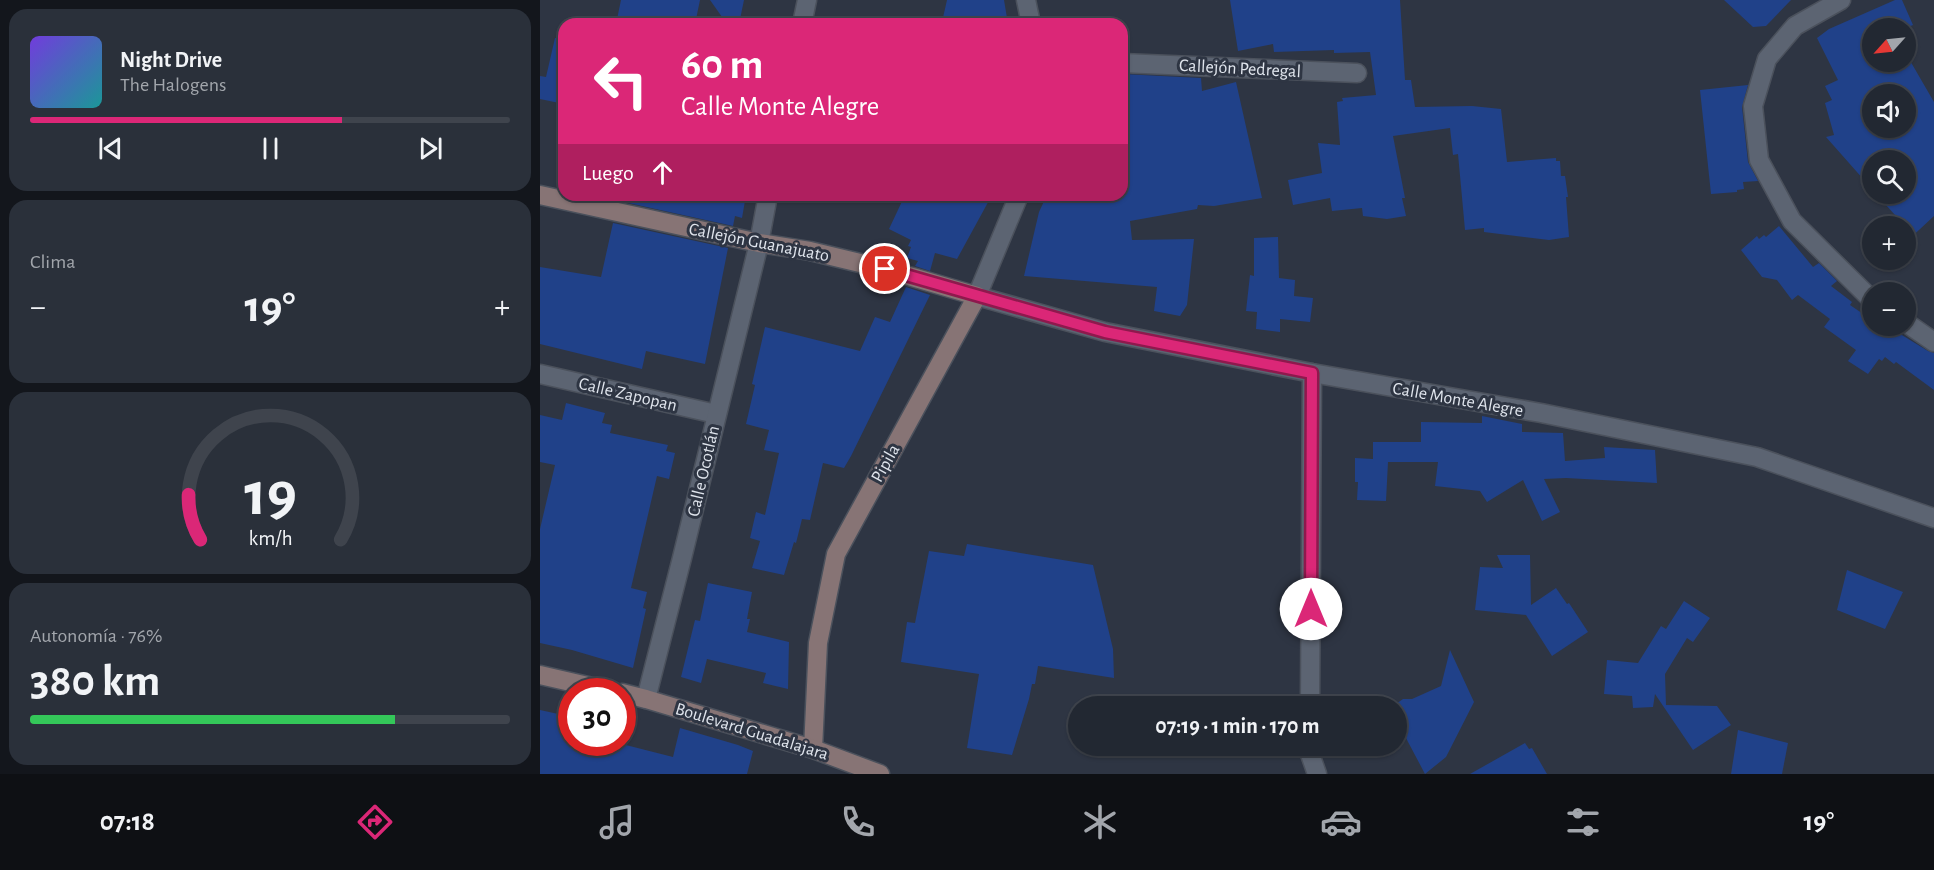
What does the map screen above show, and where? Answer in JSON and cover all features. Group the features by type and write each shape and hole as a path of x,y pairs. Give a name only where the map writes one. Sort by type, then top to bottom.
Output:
{"main road":[{"name":"Callejón Guanajuato","path":"540,195 558,199"},
{"name":"Callejón Guanajuato","path":"567,201 759,243 810,251 885,269 977,296"},
{"name":"Pipila","path":"813,749 818,643 836,554 977,296"},
{"path":"540,675 558,679"},
{"name":"Boulevard Guadalajara","path":"636,696 813,749 880,774"}],"street":[{"path":"803,18 807,0"},
{"path":"1026,0 1030,18"},
{"path":"1841,0 1796,26 1767,59 1753,106 1759,160 1792,221 1862,290"},
{"name":"Callejón Pedregal","path":"1128,63 1357,74"},
{"name":"Calle Ocotlán","path":"646,699 759,243 767,201"},
{"name":"Pipila","path":"977,296 1017,201"},
{"name":"Calle Monte Alegre","path":"977,296 1105,332 1312,373 1541,413 1757,457 1934,518"},
{"path":"1916,330 1934,342"},
{"path":"1310,696 1312,373"},
{"name":"Calle Zapopan","path":"540,374 716,414"},
{"path":"1311,756 1317,774"}],"building":[{"path":"621,0 700,0 696,18 617,18"},
{"path":"710,0 744,0 740,18 723,18"},
{"path":"947,0 1004,0 1007,18 943,18"},
{"path":"1230,0 1400,0 1405,80 1411,80 1415,107 1472,106 1501,109 1507,162 1556,158 1556,161 1560,161 1561,176 1565,176 1568,197 1566,197 1569,237 1549,240 1484,232 1484,228 1465,230 1458,154 1453,155 1450,128 1393,136 1405,198 1402,198 1406,216 1387,219 1363,216 1362,208 1332,211 1330,198 1293,205 1288,180 1322,173 1318,143 1340,145 1337,102 1343,101 1342,98 1376,95 1370,52 1334,53 1334,50 1274,52 1273,44 1238,51"},
{"path":"1724,0 1791,0 1766,26 1753,27"},
{"path":"1895,0 1902,0 1910,18 1862,18 1862,72 1916,71 1934,102 1934,216 1916,233 1916,216 1896,216 1885,204 1916,204 1916,150 1862,150 1862,178 1826,137 1834,135 1825,103 1832,100 1825,86 1838,80 1817,38 1829,29"},
{"path":"555,38 558,38 558,103 540,99 540,76 546,77"},
{"path":"1128,74 1201,78 1202,91 1236,82 1262,198 1214,206 1198,205 1197,209 1130,221 1132,240 1194,239 1187,305 1180,316 1154,311 1157,287 1024,276 1039,212 1044,201 1128,201"},
{"path":"1748,85 1742,107 1748,162 1758,181 1743,182 1744,189 1737,190 1737,192 1711,194 1700,90"},
{"path":"619,201 745,201 742,218 735,216 733,226"},
{"path":"902,201 989,201 957,259 935,253 930,271 915,266 918,261 907,258 911,240 889,229"},
{"path":"613,223 728,248 705,364 646,351 642,369 540,344 540,267 601,277"},
{"path":"1779,226 1813,267 1819,263 1837,281 1831,286 1852,302 1850,305 1862,313 1862,336 1903,336 1934,353 1934,390 1896,362 1894,364 1885,357 1882,361 1879,359 1868,374 1848,361 1856,350 1824,327 1830,319 1798,295 1792,300 1777,280 1762,277 1741,250 1757,236 1759,239 1764,235 1766,237"},
{"path":"1278,237 1279,278 1295,280 1294,296 1313,298 1310,322 1280,319 1280,332 1256,329 1257,312 1246,311 1250,275 1254,276 1254,238"},
{"path":"906,287 930,295 851,456 844,468 823,463 810,520 802,519 784,575 752,568 760,541 750,538 756,512 765,515 779,453 764,450 769,430 746,424 755,385 752,384 765,327 860,351 875,317 890,322"},
{"path":"566,403 605,413 602,423 612,425 610,433 668,445 666,451 675,453 669,479 657,476 631,588 647,592 643,608 646,609 633,668 540,643 540,529 555,465 540,462 540,415 562,420"},
{"path":"1482,416 1522,424 1522,432 1563,433 1565,461 1605,458 1604,447 1655,450 1657,483 1544,479 1560,512 1542,521 1523,480 1487,502 1480,491 1435,486 1438,462 1388,462 1386,501 1357,500 1358,482 1355,482 1355,458 1373,459 1373,442 1421,442 1421,422 1482,423"},
{"path":"967,544 1093,565 1113,649 1114,678 1038,666 1035,684 1032,684 1012,755 967,748 979,674 901,662 907,622 915,623 929,551 964,556"},
{"path":"1497,555 1530,555 1531,605 1556,588 1588,632 1552,656 1526,615 1475,610 1480,567 1503,568"},
{"path":"1847,570 1903,592 1885,629 1837,610"},
{"path":"708,583 752,592 747,632 789,642 788,689 763,683 766,673 707,659 701,683 681,677 695,620 700,621"},
{"path":"1684,601 1710,618 1693,642 1687,638 1665,674 1666,705 1717,706 1731,725 1693,750 1655,694 1653,707 1633,708 1632,696 1604,694 1607,660 1638,663 1661,626 1666,629"},
{"path":"1450,650 1474,702 1446,757 1425,774 1407,740 1407,699 1441,686"},
{"path":"540,710 558,714 558,756 636,756 636,748 673,757 680,728 753,751 747,774 540,774"},
{"path":"1738,730 1788,743 1782,774 1731,774"},
{"path":"1525,743 1529,749 1532,748 1547,774 1470,774"}],"route":[{"path":"885,269 1105,332 1312,373 1311,609"}]}
